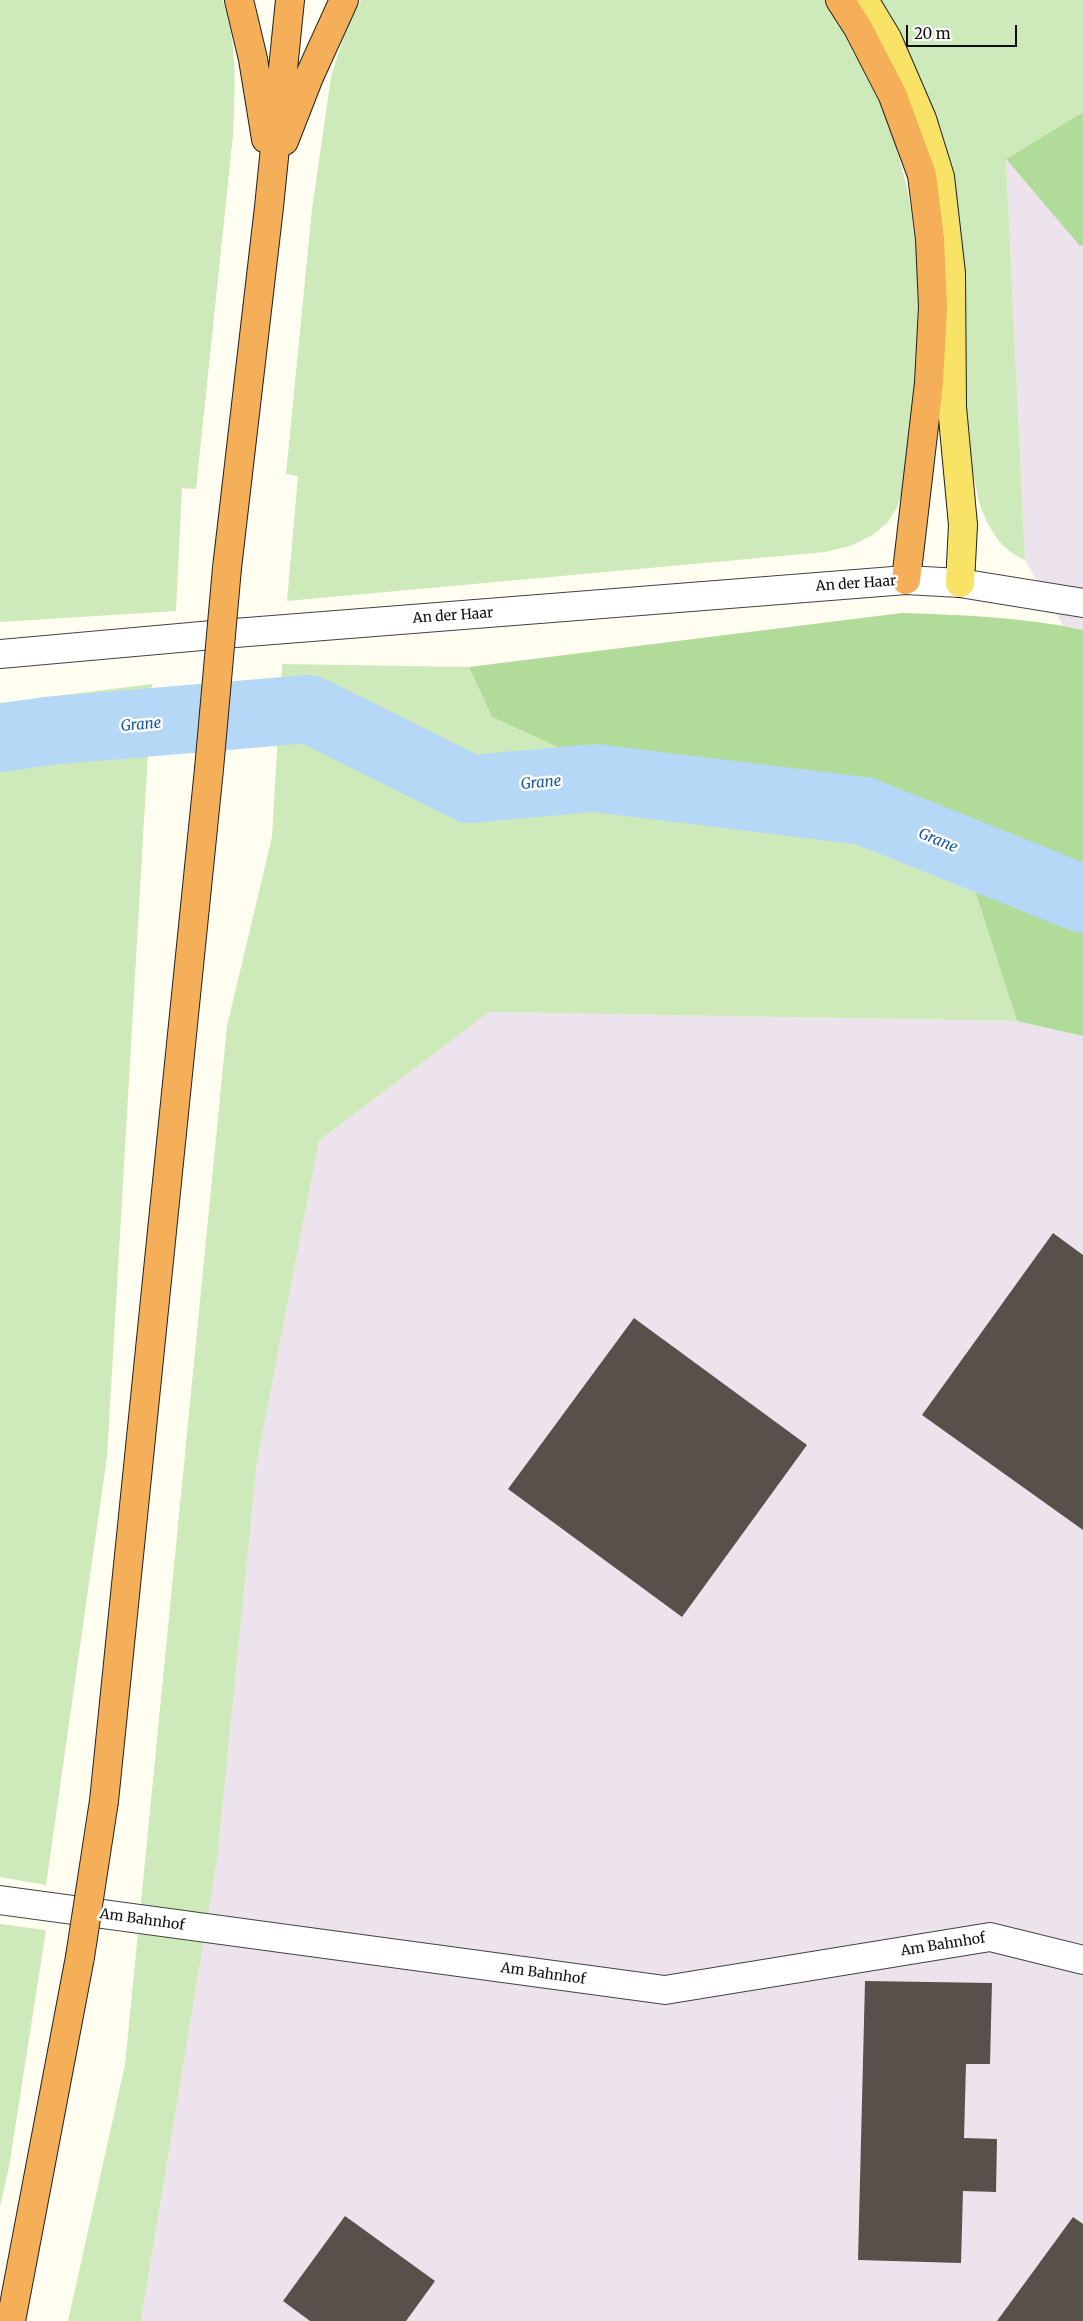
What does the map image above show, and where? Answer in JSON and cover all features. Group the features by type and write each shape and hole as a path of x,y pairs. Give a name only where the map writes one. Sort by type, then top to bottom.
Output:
{"highway":[{"path":"239,0 253,59 271,175"},
{"path":"11,2321 80,1957 104,1801 209,770 227,568 290,0"},
{"path":"271,175 309,76 344,0"},
{"path":"840,0 858,28 893,96 922,175 930,239 933,307 930,383 906,580"}],"main road":[{"path":"864,0 887,38 922,119 940,177 951,273 952,407 963,525 960,584"}],"street":[{"name":"An der Haar","path":"0,654 235,633 906,580 960,584 1071,601"},
{"name":"Am Bahnhof","path":"0,1900 665,1990 990,1937 1083,1960"}],"shaded area":[{"path":"1006,159 1080,245 1083,245 1083,630 1063,626 1025,560"},
{"path":"489,1012 1017,1021 1083,1036 1083,2321 141,2321 217,1861 257,1462 319,1141"}],"green space":[{"path":"0,0 223,0 228,17 234,67 233,135 196,489 182,488 176,611 0,622"},
{"path":"361,0 825,0 866,69 891,128 908,191 921,283 916,389 903,489 897,507 888,522 873,535 850,546 825,552 287,601 298,476 286,474 312,209 331,77 344,35"},
{"path":"877,0 1083,0 1083,112 1006,159 1025,560 1008,549 995,536 979,502"},
{"path":"1083,112 1083,245 1080,246 1006,159"},
{"path":"902,613 1016,619 1083,630 1083,1036 1017,1021 963,854 601,767 492,717 469,667"},
{"path":"282,664 469,667 492,717 601,767 963,854 1017,1021 489,1012 319,1141 257,1462 217,1861 141,2321 68,2321 125,2065 227,1026 272,837"},
{"path":"152,684 107,1457 46,1885 0,1877 0,703"},
{"path":"0,1924 46,1930 9,2167 0,2207"}],"building":[{"path":"1053,1233 1083,1255 1083,1530 922,1415"},
{"path":"634,1318 807,1445 682,1617 508,1489"},
{"path":"865,1981 992,1983 990,2064 966,2064 964,2138 997,2139 996,2192 963,2191 961,2263 858,2260"},
{"path":"345,2216 435,2281 406,2321 310,2321 283,2301"},
{"path":"1073,2217 1083,2224 1083,2321 997,2321"}],"waterway":[{"name":"Grane","path":"0,738 47,731 309,709 470,789 594,778 864,811 1083,899"}]}
